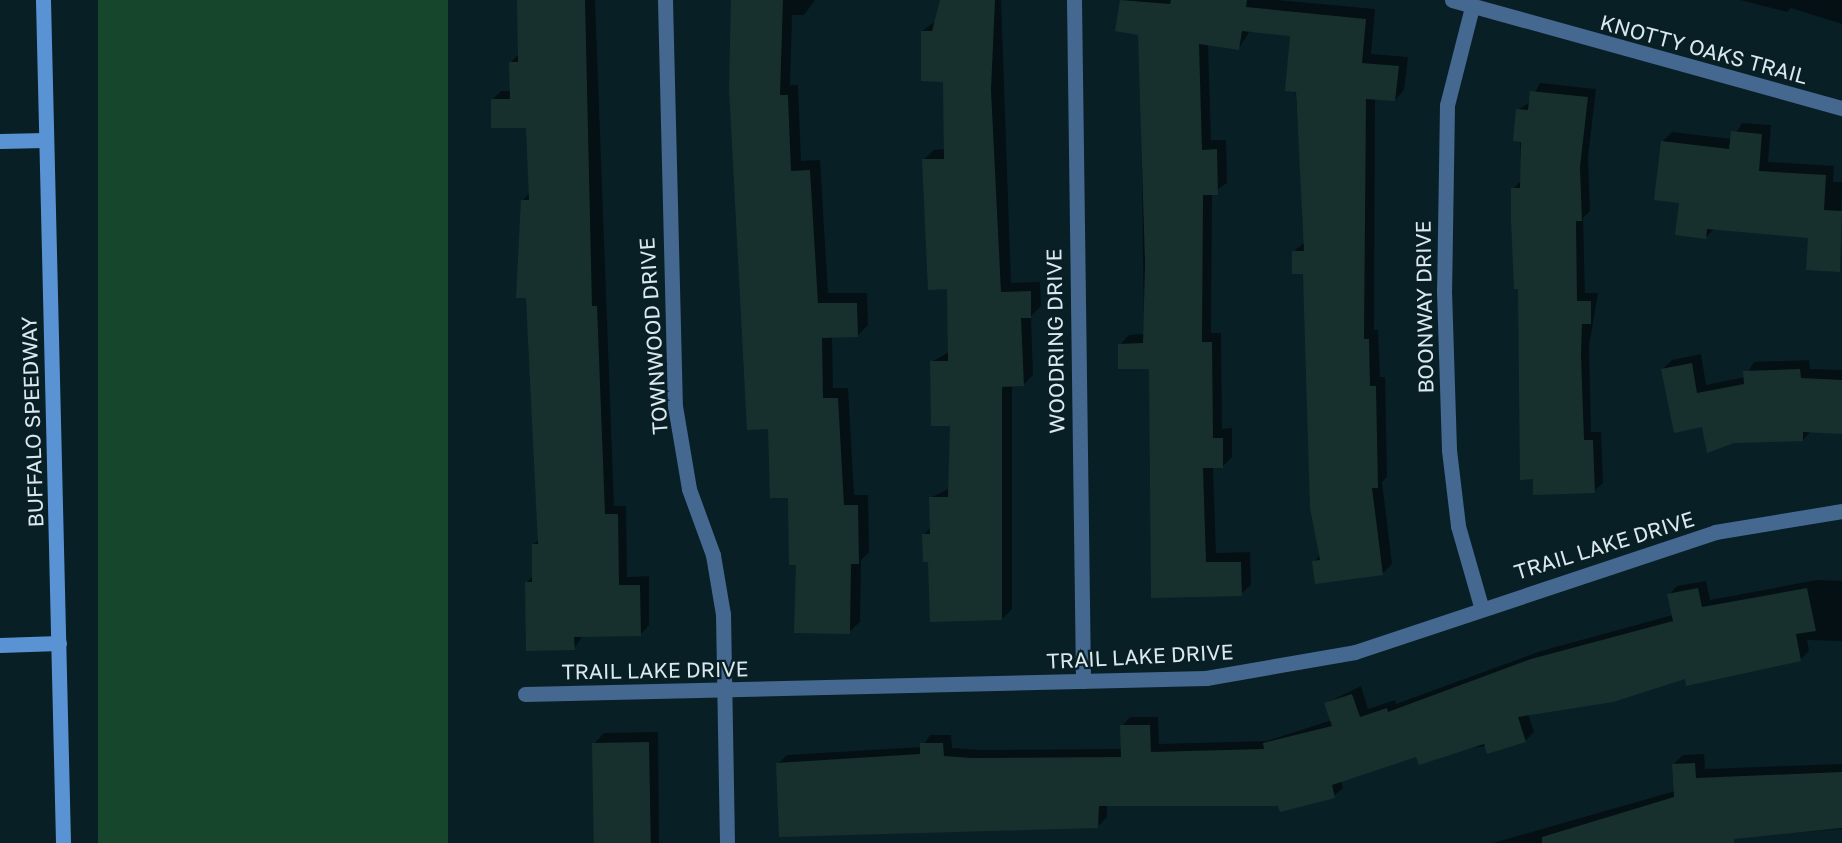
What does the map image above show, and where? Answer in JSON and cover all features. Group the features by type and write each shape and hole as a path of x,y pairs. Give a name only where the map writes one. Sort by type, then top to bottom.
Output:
{"main road":[{"name":"BUFFALO SPEEDWAY","path":"43,0 63,843"},
{"path":"0,141 45,140"},
{"path":"0,645 58,643"}],"street":[{"name":"TOWNWOOD DRIVE","path":"664,0 675,406 689,489 713,555 725,690 728,843"},
{"name":"WOODRING DRIVE","path":"1074,0 1083,681"},
{"name":"KNOTTY OAKS TRAIL","path":"1452,0 1842,108"},
{"name":"BOONWAY DRIVE","path":"1472,7 1448,105 1444,290 1449,450 1458,526 1480,606"},
{"name":"TRAIL LAKE DRIVE","path":"525,694 1206,678 1355,652 1480,606 1715,532 1842,510"}],"green space":[{"path":"98,0 448,0 448,843 98,843"}],"building":[{"path":"517,0 585,0 592,306 597,306 605,514 618,514 619,585 640,585 641,636 574,637 575,650 526,651 525,582 532,582 532,544 538,544 526,298 516,298 521,200 529,200 526,128 491,128 491,99 510,99 509,62 518,62"},
{"path":"731,0 783,0 780,95 788,95 791,171 810,170 818,303 857,303 858,337 822,338 823,398 838,398 844,505 858,505 859,564 851,564 850,634 794,633 796,565 789,565 788,498 770,498 768,429 747,430 729,88"},
{"path":"940,0 995,0 991,90 1001,292 1031,291 1031,318 1021,318 1024,386 1002,387 1002,620 930,622 928,562 923,562 922,534 930,534 929,497 948,497 950,426 931,426 930,361 948,361 947,289 928,290 922,159 944,159 943,82 921,81 921,31 932,31"},
{"path":"1120,0 1170,4 1171,0 1247,0 1246,7 1366,19 1362,63 1399,66 1395,101 1366,99 1364,339 1369,339 1370,386 1376,386 1378,488 1372,488 1383,575 1315,584 1312,561 1320,560 1310,508 1303,274 1292,274 1292,251 1304,251 1296,92 1285,91 1290,36 1242,31 1239,50 1199,44 1202,150 1217,149 1218,195 1203,195 1202,342 1212,342 1213,438 1223,438 1223,468 1203,468 1206,562 1241,562 1242,596 1151,598 1149,369 1118,369 1118,344 1143,343 1145,263 1138,35 1115,31"},
{"path":"1530,91 1588,97 1580,167 1582,221 1576,221 1577,301 1591,301 1591,324 1582,324 1581,355 1584,440 1593,440 1595,493 1533,495 1533,479 1520,480 1518,289 1514,289 1511,188 1520,188 1521,142 1513,141 1516,109 1528,110"},
{"path":"1731,131 1762,134 1759,171 1826,175 1824,210 1842,211 1840,272 1806,270 1808,238 1707,229 1706,239 1675,235 1679,203 1654,200 1661,141 1729,149"},
{"path":"1692,363 1697,393 1744,384 1743,371 1800,369 1801,378 1842,380 1842,434 1803,432 1803,441 1734,443 1707,453 1702,427 1674,433 1661,369"},
{"path":"1698,588 1702,607 1807,588 1816,631 1796,634 1801,661 1686,686 1685,679 1613,702 1518,717 1526,742 1487,754 1484,744 1419,765 1416,757 1332,785 1335,798 1280,812 1278,806 1099,806 1098,828 779,837 776,763 920,754 920,743 943,743 944,756 972,758 1121,757 1120,725 1150,725 1151,752 1264,749 1263,743 1332,726 1324,703 1352,694 1360,717 1387,708 1388,712 1531,659 1673,621 1667,594"},
{"path":"649,742 651,843 594,843 592,743"},
{"path":"1695,763 1696,778 1842,772 1842,828 1734,839 1734,843 1542,843 1542,837 1674,797 1672,764"}]}
